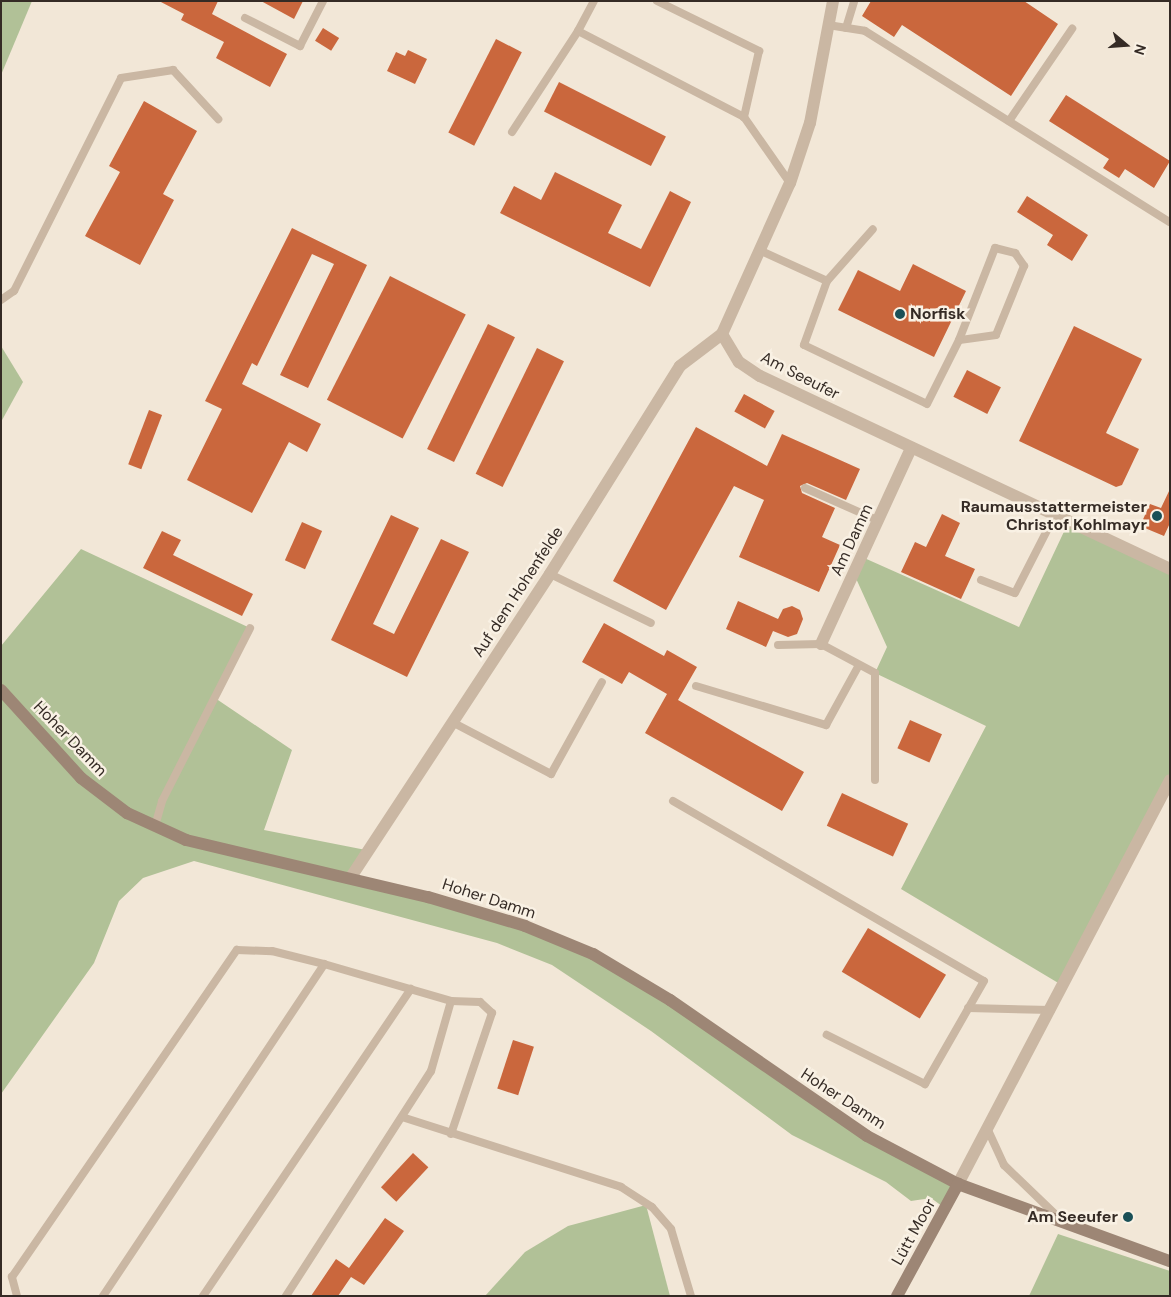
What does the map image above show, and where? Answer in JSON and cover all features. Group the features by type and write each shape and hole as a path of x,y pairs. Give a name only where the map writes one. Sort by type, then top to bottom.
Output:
{"main road":[{"name":"Hoher Damm","path":"1,690 81,778 128,813 186,840 351,877 525,926 593,954 670,1000 868,1136 958,1184 1170,1261"},
{"name":"Lütt Moor","path":"897,1296 958,1184"}],"street":[{"path":"722,334 790,183 810,123 833,1"},
{"name":"Am Seeufer","path":"722,334 739,362 760,376 1170,569"},
{"name":"Auf dem Hohenfelde","path":"351,877 550,574 680,366 722,334"},
{"name":"Am Damm","path":"821,644 911,448"},
{"path":"958,1184 1052,1010 1170,780"}],"lane":[{"path":"245,18 300,46 323,1"},
{"path":"512,132 578,31 594,1"},
{"path":"657,1 759,51 744,117"},
{"path":"846,28 854,1"},
{"path":"828,25 865,31 1170,222"},
{"path":"1009,122 1072,29"},
{"path":"578,31 744,117 790,183"},
{"path":"1,300 14,291 121,78 174,70 218,119"},
{"path":"873,229 827,281 804,345 927,404 958,340 994,248 1015,253 1024,266 996,335 958,340"},
{"path":"761,251 827,281"},
{"path":"805,488 878,521"},
{"path":"981,580 1015,593 1055,515"},
{"path":"550,574 651,623"},
{"path":"155,826 162,801 250,628"},
{"path":"778,645 821,644 875,674 875,780"},
{"path":"696,686 826,725 859,665"},
{"path":"452,722 551,774 602,682"},
{"path":"673,801 984,982 925,1084 827,1035"},
{"path":"17,1296 12,1278 237,950 272,951 451,1001 480,1002 492,1013 451,1134"},
{"path":"103,1296 324,964"},
{"path":"203,1296 411,989"},
{"path":"286,1296 431,1071 451,1001"},
{"path":"968,1008 1052,1010"},
{"path":"402,1117 621,1187 652,1207 671,1229 691,1296"},
{"path":"987,1128 1004,1165 1063,1222"}],"green space":[{"path":"1,1 32,1 1,75"},
{"path":"1,346 23,382 1,422"},
{"path":"1069,521 1170,569 1170,780 1065,987 901,889 986,726 875,673 887,647 854,574 862,557 1019,627"},
{"path":"81,549 250,628 215,698 292,750 264,830 371,851 351,877 428,897 593,954 867,1136 958,1184 946,1209 931,1198 911,1201 886,1182 792,1135 651,1031 552,965 497,943 194,861 143,878 119,901 94,963 1,1094 1,646"},
{"path":"646,1205 670,1296 485,1296 525,1252 568,1226"},
{"path":"1058,1234 1170,1271 1170,1296 1029,1296"}],"building":[{"path":"159,1 218,1 212,14 287,54 270,87 216,58 224,42 181,20 184,14"},
{"path":"261,1 303,1 294,19"},
{"path":"871,1 1024,1 1058,24 1011,96 902,25 894,37 862,16"},
{"path":"323,28 339,38 331,51 315,41"},
{"path":"496,39 522,52 474,146 448,133"},
{"path":"408,50 427,59 415,84 387,71 396,52 405,56"},
{"path":"559,82 666,136 651,166 544,111"},
{"path":"1066,95 1170,161 1154,188 1125,169 1119,178 1103,168 1109,159 1049,121"},
{"path":"144,101 197,131 163,194 174,200 140,265 85,236 120,172 109,166"},
{"path":"555,172 622,205 608,233 641,249 670,191 691,202 650,287 500,213 514,186 541,200"},
{"path":"1027,196 1088,235 1072,261 1047,245 1053,235 1017,212"},
{"path":"292,228 367,265 308,388 280,375 334,264 312,254 257,366 252,363 242,384 321,424 307,452 289,442 252,513 187,480 222,409 205,401"},
{"name":"Norfisk","path":"913,264 966,291 934,357 838,310 858,270 900,291"},
{"path":"390,276 466,315 403,438 327,400"},
{"path":"488,324 515,337 454,462 427,449"},
{"path":"1074,326 1142,359 1106,433 1139,449 1122,485 1116,487 1019,441"},
{"path":"537,348 564,361 503,487 476,474"},
{"path":"967,370 1001,387 987,414 953,397"},
{"path":"744,394 775,411 765,428 734,411"},
{"path":"149,410 162,415 141,469 128,464"},
{"path":"696,427 767,466 782,434 860,469 846,500 807,483 800,486 802,493 835,508 822,537 840,545 819,592 739,557 764,500 734,486 666,610 613,581"},
{"name":"Raumausstattermeister Christof Kohlmayr","path":"1170,489 1170,523 1164,536 1140,526 1150,504 1161,508"},
{"path":"942,514 960,523 945,556 975,569 961,599 901,572 915,542 926,547"},
{"path":"391,515 419,528 373,624 394,634 441,539 469,552 407,677 331,640"},
{"path":"302,522 322,531 305,569 285,560"},
{"path":"162,531 181,540 173,555 253,594 242,616 143,568"},
{"path":"738,601 778,619 783,609 792,606 800,610 803,619 797,634 788,637 773,631 766,647 726,629"},
{"path":"604,623 664,656 667,650 697,667 678,700 804,772 782,811 645,733 667,694 629,672 622,684 582,662"},
{"path":"910,720 942,734 929,763 897,748"},
{"path":"842,793 908,824 893,856 827,826"},
{"path":"868,928 946,975 920,1019 842,972"},
{"path":"513,1040 534,1047 518,1095 497,1089"},
{"path":"413,1153 428,1167 396,1202 381,1187"},
{"path":"385,1218 404,1231 364,1285 351,1277 338,1296 311,1296 336,1259 349,1268"}],"place":[{"name":"Norfisk","path":"900,314"},
{"name":"Raumausstattermeister Christof Kohlmayr","path":"1157,516"},
{"name":"Am Seeufer","path":"1128,1217"}]}
